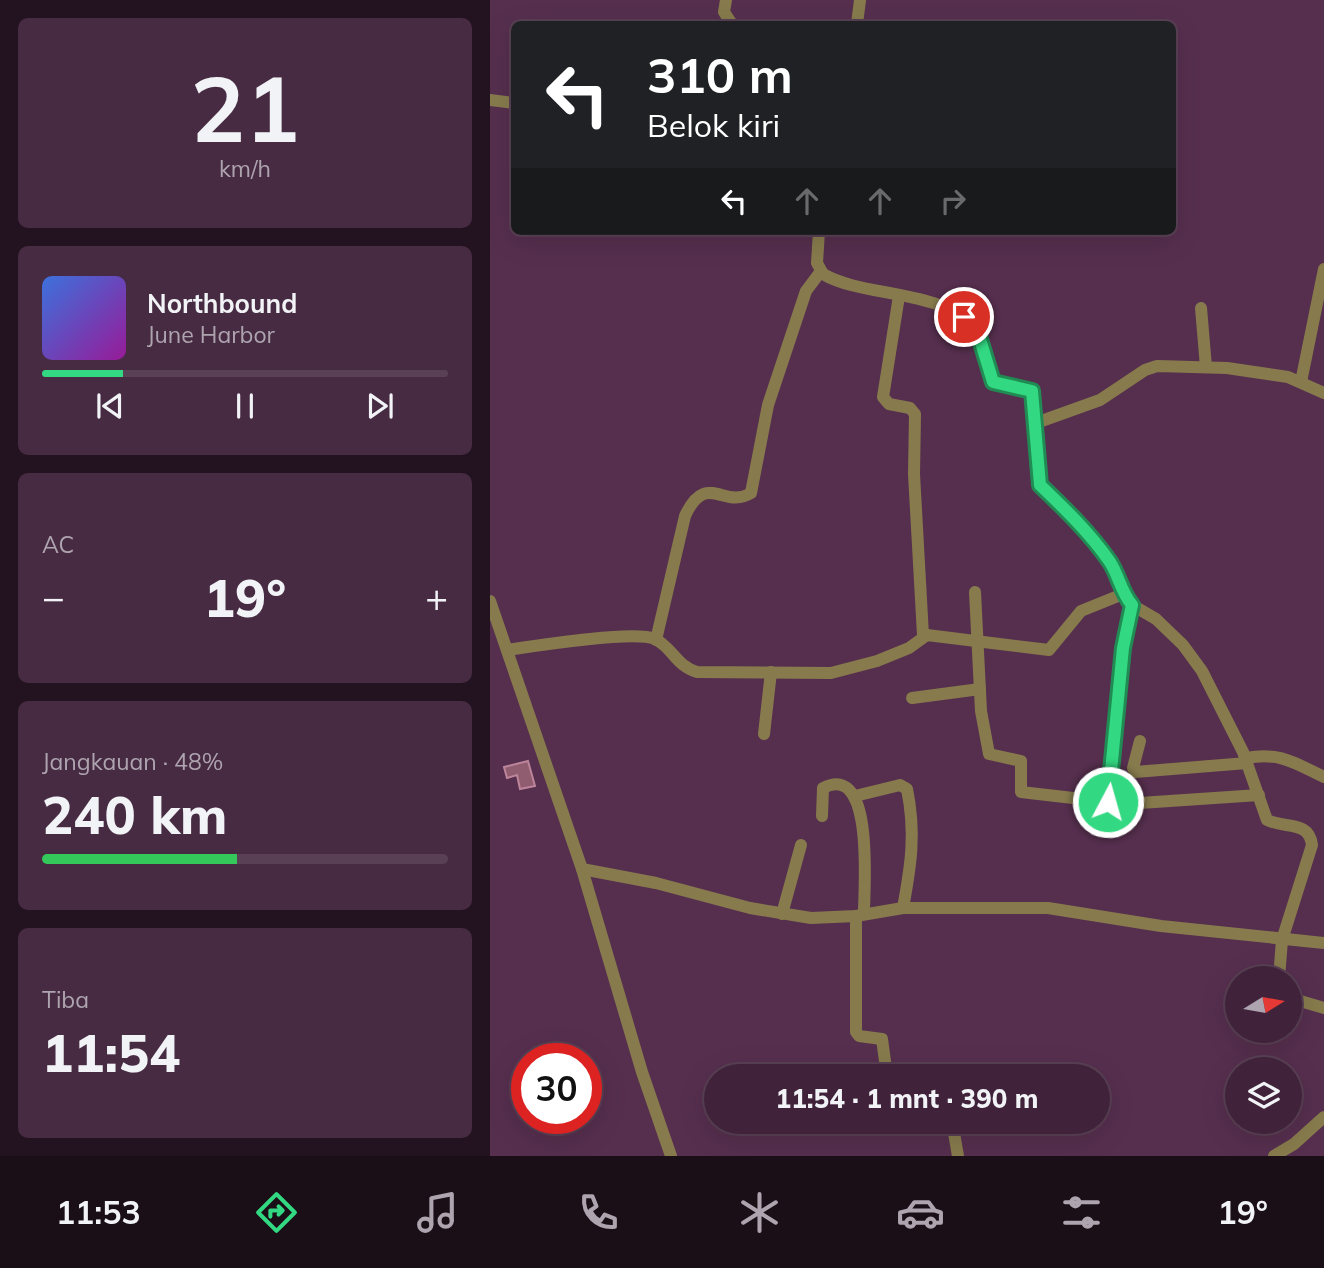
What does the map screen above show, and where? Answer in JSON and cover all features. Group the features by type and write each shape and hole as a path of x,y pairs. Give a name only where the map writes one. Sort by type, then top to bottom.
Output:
{"street":[{"path":"726,0 724,12 730,21"},
{"path":"857,21 860,0"},
{"path":"490,100 511,103"},
{"path":"819,235 817,263 821,271 830,278 943,307 964,317 979,336 993,382 1032,391 1040,485 1088,533 1112,565 1123,594 1132,605 1156,619 1184,645 1217,698 1246,761 1267,820 1301,827 1311,840 1282,940 1280,966"},
{"path":"1301,382 1324,269"},
{"path":"656,640 685,516 695,498 706,492 742,497 751,493 768,405 806,291 821,271"},
{"path":"900,296 883,397 889,404 910,408 915,414 914,474 923,635"},
{"path":"1201,308 1206,367"},
{"path":"1036,423 1100,400 1145,370 1157,366 1206,367 1288,377 1324,393"},
{"path":"975,592 980,689 989,754 1021,761 1020,791 1125,804 1259,795"},
{"path":"507,650 588,639 644,637 656,640 668,649 678,664 688,670 831,673 877,662 909,648 923,635 1049,650 1081,611 1123,594"},
{"path":"490,601 582,869 642,1072 671,1156"},
{"path":"1108,802 1123,648 1132,605"},
{"path":"764,734 771,672"},
{"path":"912,698 980,689"},
{"path":"1140,741 1133,768 1135,772 1246,761 1267,755 1281,756 1324,777"},
{"path":"822,816 823,788 829,785 850,789 855,796 863,838 856,1032 859,1035 882,1039 885,1064"},
{"path":"855,796 900,785 906,789 912,816 913,860 903,908"},
{"path":"782,914 801,845"},
{"path":"582,869 782,914 811,918 903,908 1069,909 1161,926 1324,943"},
{"path":"1302,1002 1324,1008"},
{"path":"1274,1156 1294,1144 1324,1117"},
{"path":"954,1134 958,1156"}],"building":[{"path":"528,761 535,786 520,789 517,775 507,778 504,767"}],"route":[{"path":"964,317 979,336 993,382 1032,391 1040,485 1088,533 1112,565 1123,594 1132,605 1123,648 1108,802"}]}
